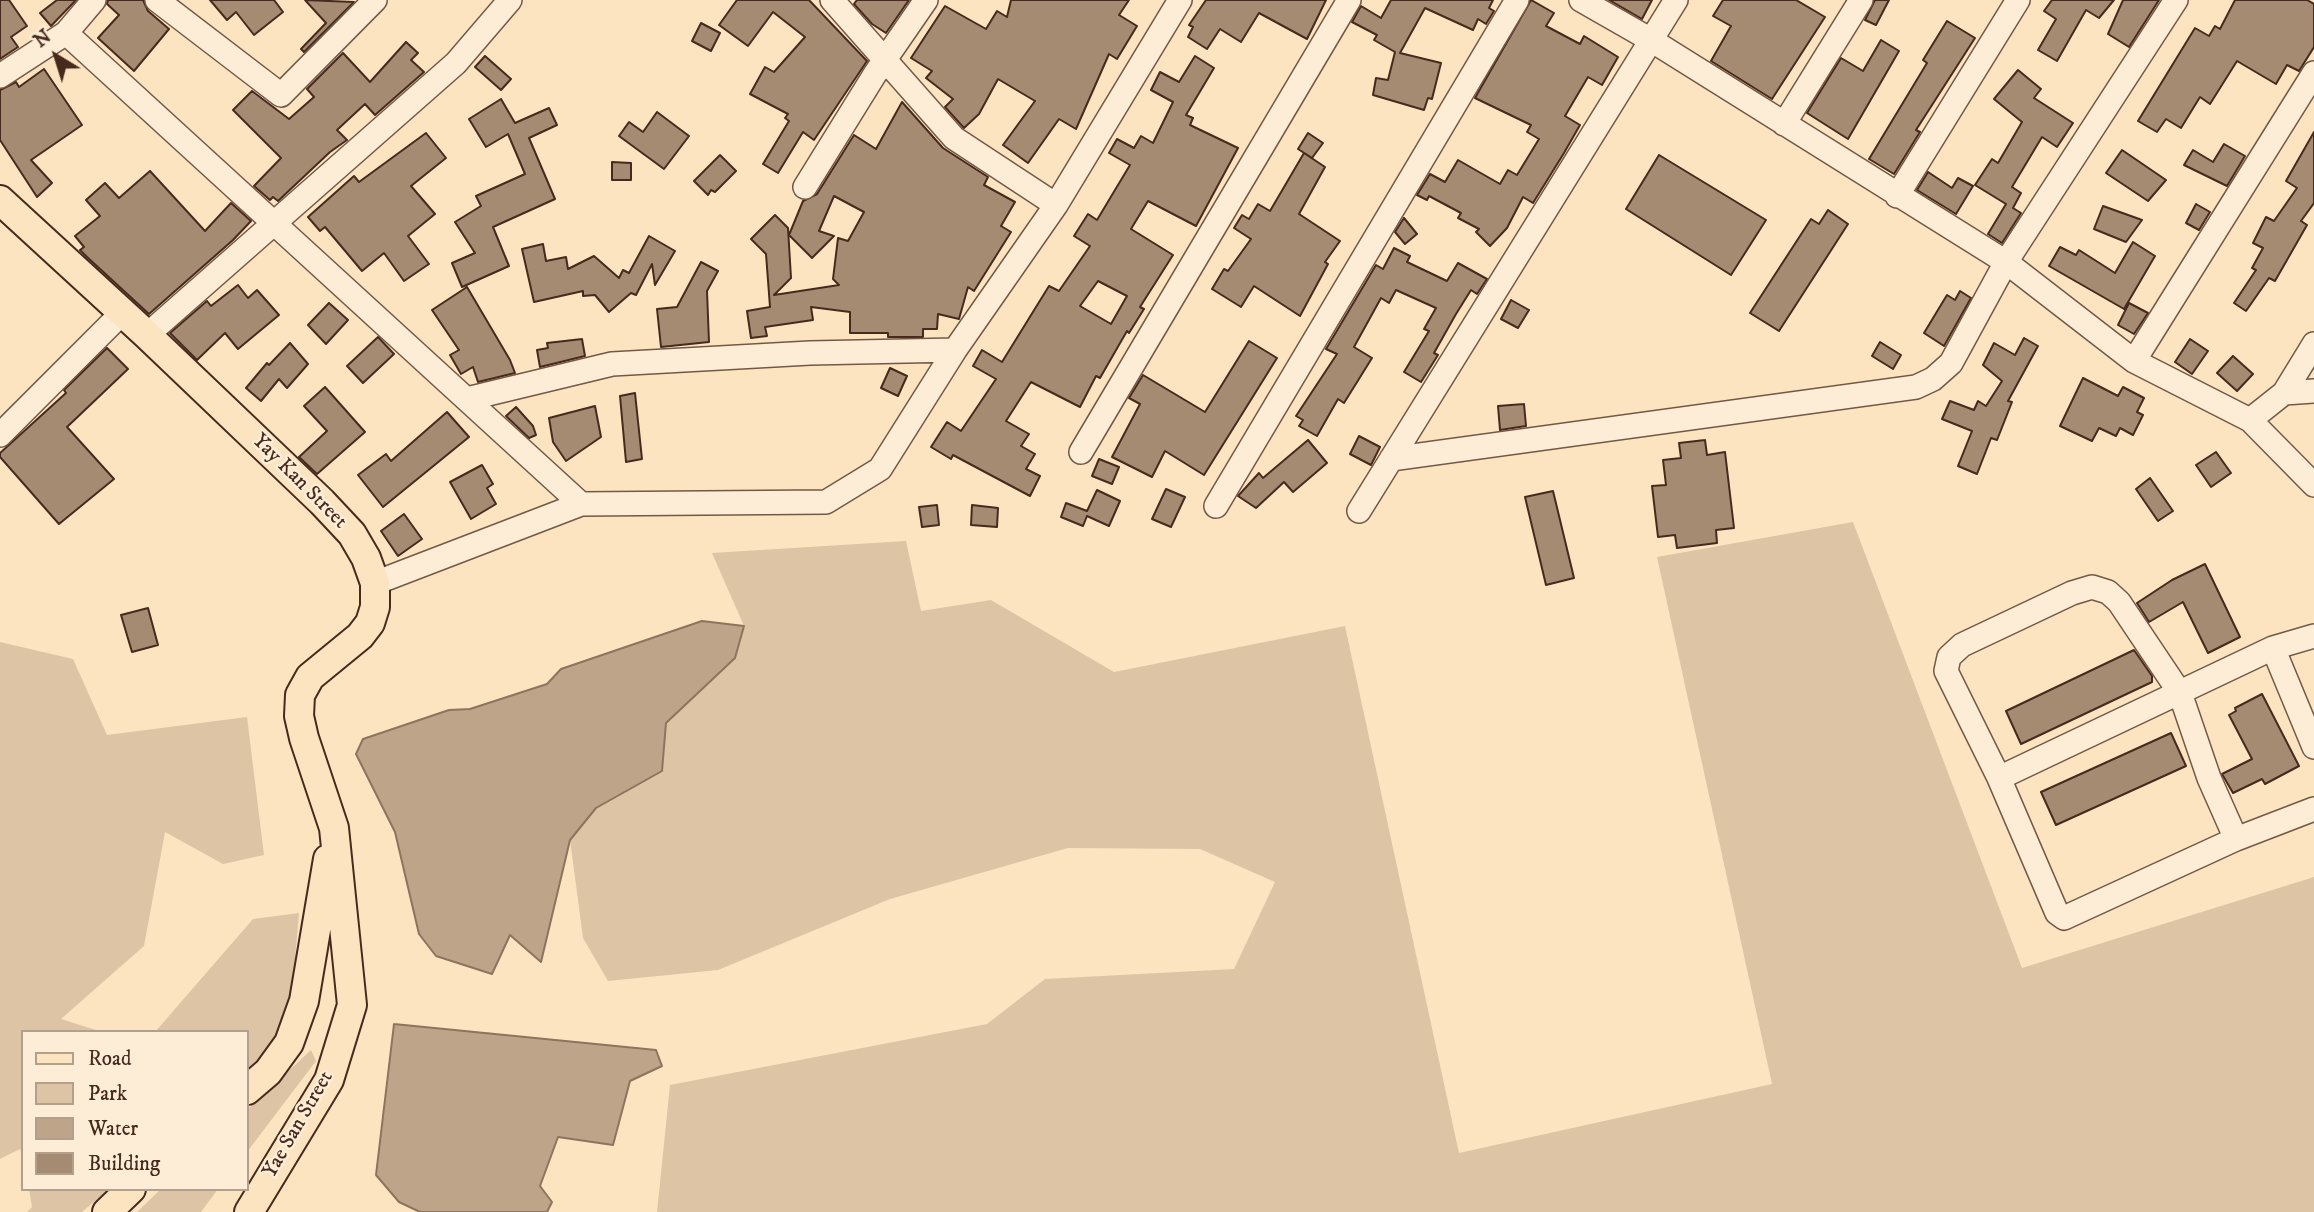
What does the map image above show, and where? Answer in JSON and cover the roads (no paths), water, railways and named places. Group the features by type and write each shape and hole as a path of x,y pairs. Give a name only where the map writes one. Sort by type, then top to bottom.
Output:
{"main road":[{"name":"Yay Kan Street","path":"0,200 147,335 352,534 366,558 375,583 375,607 370,623 360,636 310,677 300,695 299,716 304,738 334,828"},
{"path":"248,1089 268,1072 289,1043 304,1001 334,828"},
{"name":"Yae San Street","path":"249,1212 329,1080 352,1005 334,828"},
{"path":"107,1212 129,1191"}],"street":[{"path":"0,76 66,33 94,0"},
{"path":"157,0 281,95 375,0"},
{"path":"147,335 456,63 510,0"},
{"path":"832,0 954,138 1056,205"},
{"path":"805,187 926,0"},
{"path":"375,583 581,504 826,502 880,469 955,350 1056,205 1180,0"},
{"path":"1081,452 1349,0"},
{"path":"1216,506 1517,0"},
{"path":"1581,0 1651,40 2006,262 2134,361 2250,420 2314,485"},
{"path":"1359,511 1676,0"},
{"path":"1784,124 1860,0"},
{"path":"1897,196 2018,0"},
{"path":"1391,459 1916,387 1933,379 1951,363 2006,262 2176,0"},
{"path":"66,33 581,504"},
{"path":"2134,361 2314,73"},
{"path":"0,435 122,312"},
{"path":"2250,420 2284,393 2314,344"},
{"path":"467,399 612,364 810,353 955,350"},
{"path":"2284,393 2314,391"},
{"path":"2236,839 2209,778 2180,693 2114,597 2092,587 2072,593 1962,645 1949,657 1946,671 1999,778 2057,914 2064,918 2236,839 2314,809"},
{"path":"1999,778 2273,648 2314,636"},
{"path":"2273,648 2314,747"}],"water":[{"path":"702,621 744,626 735,658 666,723 662,771 596,808 570,840 541,962 510,935 492,974 436,956 419,934 395,832 356,754 363,739 449,710 470,709 547,684 561,669"},
{"path":"394,1024 656,1050 662,1066 630,1081 613,1145 558,1137 540,1186 552,1202 547,1212 420,1212 399,1202 376,1175"}]}
